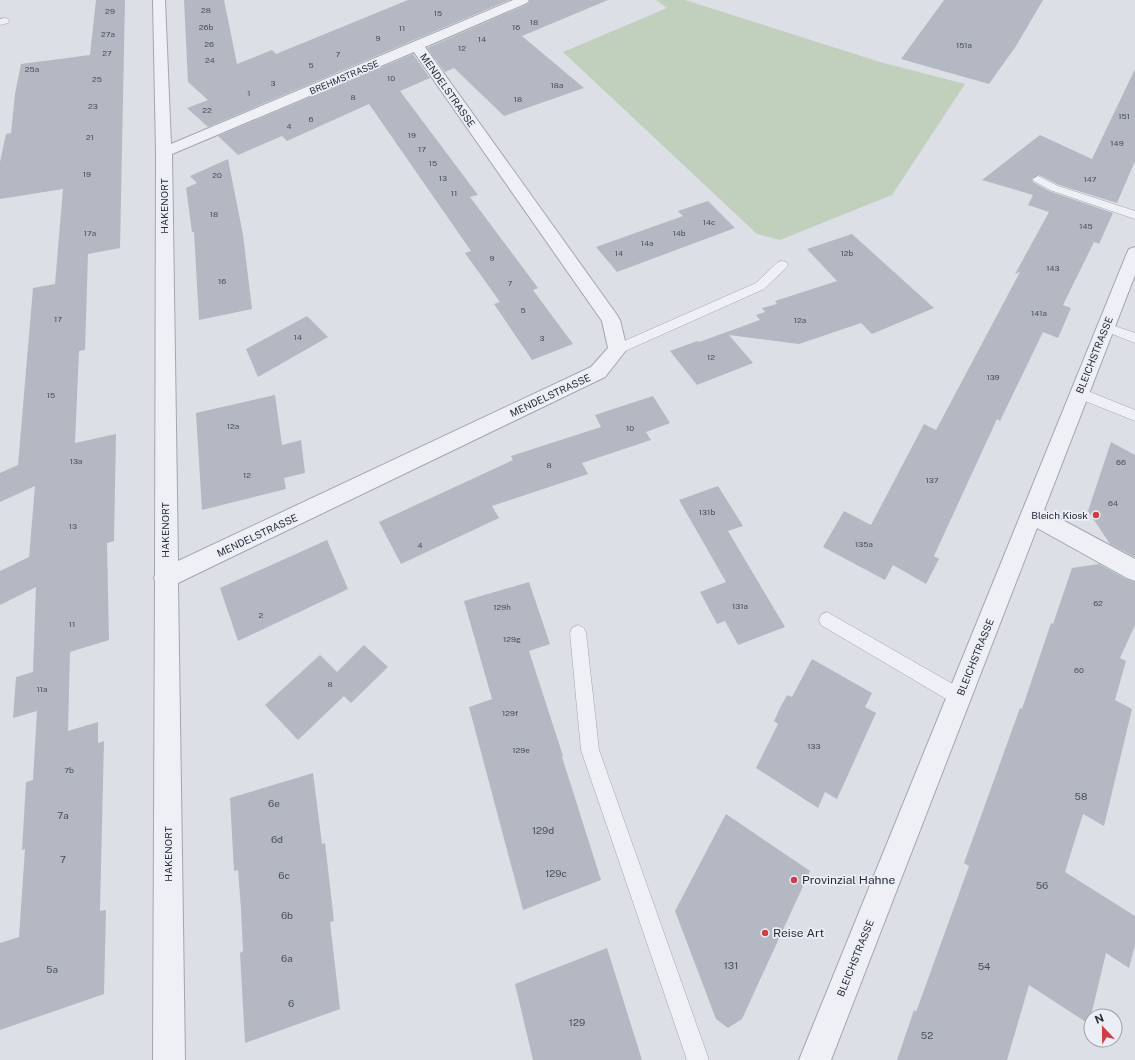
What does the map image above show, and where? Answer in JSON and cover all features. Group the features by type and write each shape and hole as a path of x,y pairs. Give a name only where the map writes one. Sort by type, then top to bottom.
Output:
{"street":[{"name":"HAKENORT","path":"159,0 164,152 169,1060"},
{"name":"BREHMSTRASSE","path":"164,152 418,46 523,0"},
{"name":"MENDELSTRASSE","path":"166,578 598,372 618,349 611,320 418,46"},
{"name":"BLEICHSTRASSE","path":"815,1060 1135,253"},
{"path":"1031,514 1135,571"}],"lane":[{"path":"1038,179 1054,188 1135,215"},
{"path":"618,349 760,286 782,265"},
{"path":"1106,327 1135,338"},
{"path":"1080,393 1135,416"},
{"path":"827,620 959,697"},
{"path":"578,633 590,750 698,1060"}],"green space":[{"path":"656,0 685,0 880,62 965,84 892,195 780,240 757,234 563,52 667,8"}],"building":[{"path":"96,0 125,0 120,248 88,254 85,350 79,351 75,443 116,434 114,541 107,543 109,640 70,652 68,731 98,722 98,743 104,741 100,911 106,910 104,994 0,1030 0,943 19,937 25,849 22,850 26,782 33,780 37,711 13,718 16,677 33,672 36,587 0,605 0,571 29,557 35,486 0,502 0,473 18,465 33,288 55,284 63,189 0,199 0,162 6,134 11,133 15,94 21,64 90,55"},
{"path":"184,0 224,0 237,64 272,50 276,54 408,0 509,0 208,127 187,108 208,100 188,82"},
{"path":"530,0 608,0 522,36 584,88 504,116 454,68 445,72 427,48 528,4"},
{"path":"944,0 1043,0 1016,46 989,84 901,59"},
{"path":"413,54 430,78 400,91 478,195 470,197 538,288 533,290 573,344 532,360 494,304 500,302 465,253 471,251 369,104 287,141 282,136 238,155 218,136"},
{"path":"1135,69 1135,161 1117,203 1059,185 1039,175 1032,179 1033,182 1049,191 1113,213 1099,244 1094,242 1063,305 1071,308 1058,338 1043,332 1000,421 997,419 934,556 939,559 926,584 893,565 885,580 823,547 844,511 871,525 924,424 936,430 1020,272 1015,274 1049,212 1028,205 1033,195 982,180 1040,135 1092,159"},
{"path":"228,159 243,235 252,309 199,320 194,232 192,232 186,188 197,183 190,176"},
{"path":"708,201 735,228 617,272 596,247 683,216 678,211"},
{"path":"852,234 934,308 872,334 861,323 799,344 729,335 753,363 697,385 670,351 760,320 756,315 765,312 762,308 777,304 775,301 837,281 807,249"},
{"path":"307,316 328,337 258,377 246,349"},
{"path":"275,395 282,445 301,440 305,473 284,478 286,489 202,510 196,413"},
{"path":"653,396 670,423 646,432 651,440 582,463 588,474 492,506 499,518 401,564 379,522 513,460 511,456 601,427 595,415"},
{"path":"1111,442 1135,455 1135,557 1110,544 1088,511"},
{"path":"718,486 743,526 728,531 785,627 738,645 725,621 717,624 700,592 726,582 679,500"},
{"path":"327,540 348,589 238,641 220,588"},
{"path":"1099,564 1126,579 1135,582 1135,625 1120,658 1126,661 1115,700 1132,709 1104,826 1083,814 1065,872 1135,916 1135,945 1129,968 1106,953 1093,1008 1083,1008 1083,1020 1029,985 1007,1060 897,1060 914,1010 916,1012 969,866 964,863 1020,708 1022,709 1051,623 1053,624 1072,568"},
{"path":"529,582 550,644 529,651 601,880 523,910 469,707 492,699 464,601"},
{"path":"364,645 388,667 351,703 344,696 298,740 265,705 320,655 337,672"},
{"path":"812,659 872,693 865,707 876,713 837,799 825,792 818,808 756,768 778,724 774,721 780,708 787,695 792,697"},
{"path":"313,773 322,844 325,843 334,921 330,922 340,1009 245,1043 240,953 243,951 241,909 238,870 234,871 230,798"},
{"path":"726,814 810,871 742,1019 728,1028 716,1019 675,911"},
{"path":"607,948 642,1060 533,1060 515,984"}],"place":[{"name":"Bleich Kiosk","path":"1096,515"},
{"name":"Provinzial Hahne","path":"794,880"},
{"name":"Reise Art","path":"765,933"}]}
